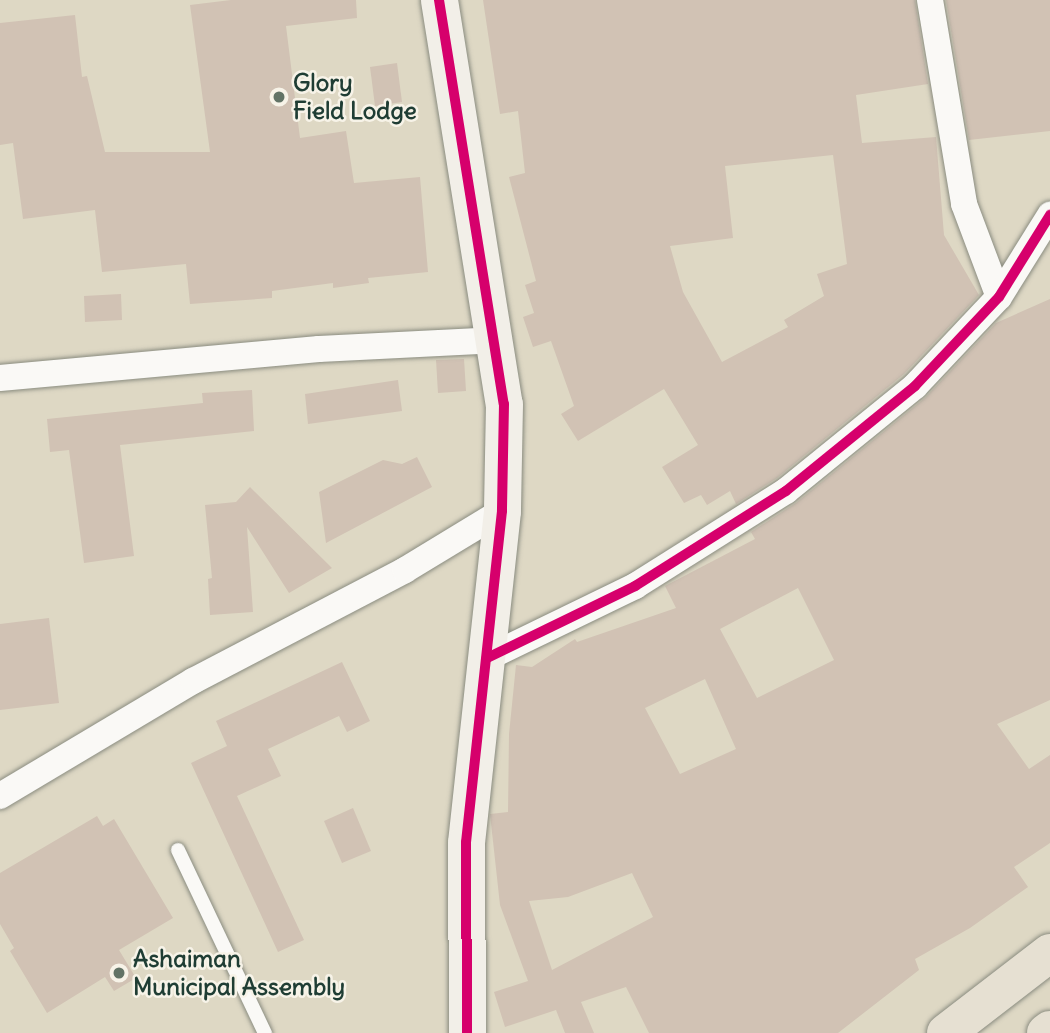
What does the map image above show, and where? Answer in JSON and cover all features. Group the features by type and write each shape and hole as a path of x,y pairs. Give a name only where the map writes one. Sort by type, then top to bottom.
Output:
{"main road":[{"path":"946,1033 1050,953"},
{"path":"1046,1033 1050,1030"}],"street":[{"path":"439,0 495,340 503,404 502,511 466,842 467,1033"},
{"path":"930,0 964,204 999,297"},
{"path":"488,658 635,586 786,491 915,386 999,297 1050,215"},
{"path":"0,378 319,348 495,340"},
{"path":"0,796 193,681 405,570 502,511"}],"lane":[{"path":"178,850 265,1033"}],"building":[{"path":"231,0 356,0 357,18 286,26 300,138 346,131 354,183 420,177 428,272 368,278 369,283 333,288 333,283 272,291 272,298 190,304 186,264 102,272 95,210 23,219 13,143 0,145 0,23 75,15 82,77 87,76 105,152 210,152 190,5"},
{"path":"483,0 915,0 928,84 856,95 862,143 936,137 944,235 979,295 904,374 777,478 736,504 730,491 707,505 701,495 684,503 662,467 698,445 664,389 578,441 561,414 574,406 551,341 533,347 523,317 534,313 525,285 536,281 509,177 525,173 518,111 500,114","holes":["833,155 847,264 817,274 824,296 784,320 788,327 722,362 683,292 670,246 733,238 725,166"]},
{"path":"946,0 1050,0 1050,131 969,140"},
{"path":"397,63 402,102 375,106 370,67"},
{"path":"121,294 122,320 85,322 84,296"},
{"path":"1050,299 1050,700 997,724 1029,769 1050,755 1050,843 1014,867 1028,887 970,928 915,959 919,970 838,1033 649,1033 626,987 581,1002 594,1033 565,1033 556,1010 505,1027 494,992 528,981 500,905 490,814 508,812 509,734 516,665 532,667 575,639 577,642 676,608 665,586 755,539 751,532 796,503 925,398 996,323","holes":["798,588 834,660 757,698 720,629","705,679 736,749 680,774 645,708","632,873 653,917 552,970 529,901 568,897"]},
{"path":"464,359 466,391 438,393 436,360"},
{"path":"398,380 402,411 308,424 305,394"},
{"path":"252,390 254,431 120,445 134,556 84,563 69,450 50,452 47,419 203,403 202,393"},
{"path":"417,457 432,487 326,543 319,492 383,460 402,464"},
{"path":"250,487 332,568 289,593 247,527 253,612 210,615 208,579 212,578 205,505 236,502"},
{"path":"49,618 59,703 0,710 0,624"},
{"path":"342,662 370,721 347,732 339,716 268,749 281,776 237,796 304,940 278,952 191,763 227,746 216,721"},
{"path":"353,808 371,851 342,863 324,821"},
{"path":"97,816 103,826 114,819 173,918 119,950 136,978 114,991 105,977 47,1013 10,951 14,948 0,924 0,873"}],"cycle path":[{"path":"439,0 504,404 502,511 466,842 467,1033"},
{"path":"487,658 635,586 786,491 915,386 999,297 1050,215"}],"place":[{"name":"Glory Field Lodge","path":"279,97"},
{"name":"Ashaiman Municipal Assembly","path":"119,973"}]}
